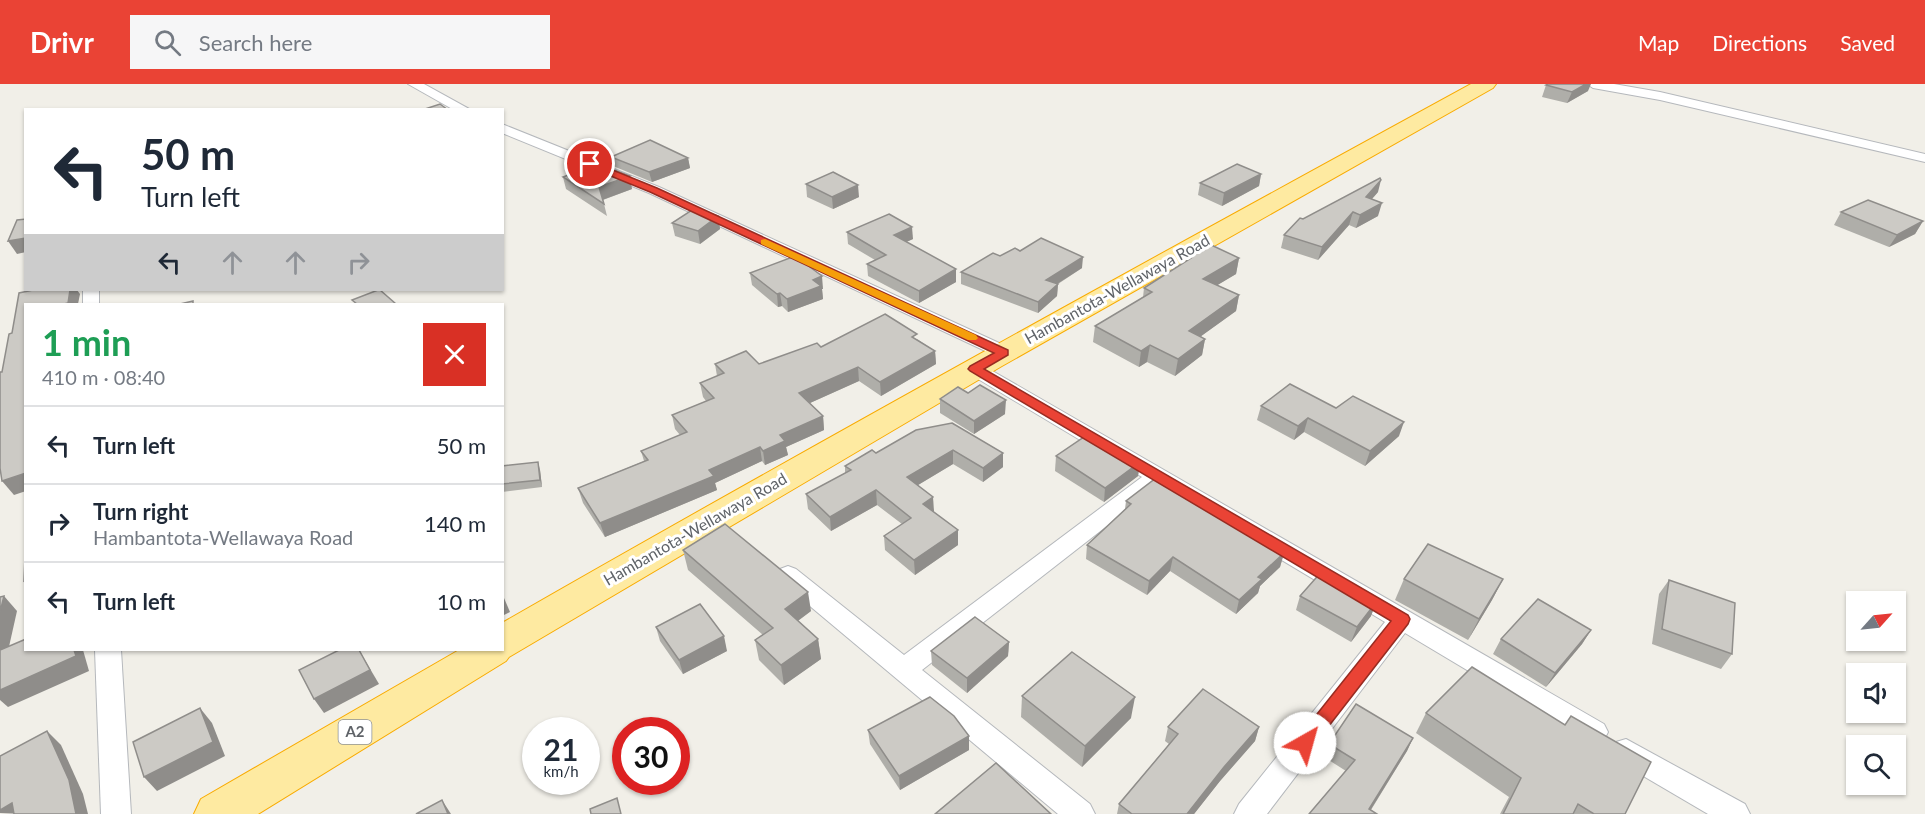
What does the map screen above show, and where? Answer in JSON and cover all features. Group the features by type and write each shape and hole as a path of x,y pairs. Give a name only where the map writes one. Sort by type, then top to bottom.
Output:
{"highway":[{"name":"Hambantota-Wellawaya Road","path":"504,642 724,523 1003,352 1486,84"},
{"name":"A2","path":"217,814 490,651"}],"street":[{"path":"414,84 461,108"},
{"path":"1593,84 1671,99 1925,158"},
{"path":"504,129 654,190 1003,352"},
{"path":"975,369 1735,814"},
{"path":"903,670 1157,476"},
{"path":"769,560 1080,814"},
{"path":"1249,814 1402,619"},
{"path":"108,651 116,814"}],"building":[{"path":"1586,84 1572,92 1546,85"},
{"path":"440,104 445,108 428,108"},
{"path":"650,140 688,158 649,172 611,157"},
{"path":"599,164 630,176 599,187 604,204 563,177"},
{"path":"1237,164 1261,174 1224,193 1200,183"},
{"path":"833,172 858,185 832,197 806,184"},
{"path":"1380,178 1381,180 1366,197 1382,203 1360,215 1353,212 1322,247 1284,235 1300,218 1303,219"},
{"path":"1868,200 1923,221 1897,235 1841,212"},
{"path":"695,208 718,216 698,231 672,223"},
{"path":"889,214 912,227 894,235 956,269 919,291 867,264 886,255 847,232"},
{"path":"24,219 24,238 8,241 17,220"},
{"path":"1041,238 1083,257 1046,280 1058,284 1038,302 961,272 993,253 1000,256 1015,248 1020,251"},
{"path":"1209,244 1239,258 1203,279 1239,295 1189,331 1205,339 1178,359 1150,345 1141,351 1095,326 1152,292 1144,288 1191,258 1187,256"},
{"path":"795,256 822,276 813,280 821,286 787,299 750,273"},
{"path":"70,291 68,303 24,303 24,474 2,481 0,372 2,372 9,334 12,333 19,293"},
{"path":"381,291 395,303 356,303 352,300"},
{"path":"885,314 917,334 912,337 935,351 880,382 858,367 799,393 823,416 780,435 785,441 763,451 760,447 709,470 714,476 600,523 578,488 648,460 641,451 687,432 672,415 714,398 700,383 724,373 715,364 746,351 759,364 817,343 821,347"},
{"path":"1290,384 1336,408 1353,396 1404,422 1370,451 1308,418 1298,426 1261,406"},
{"path":"980,385 1006,400 974,421 940,399 958,387 968,393"},
{"path":"952,423 1003,453 983,468 953,450 907,477 933,497 923,504 958,530 914,560 884,536 911,518 876,490 830,517 806,494 851,470 845,466 872,450 876,453 916,430"},
{"path":"1090,433 1140,462 1105,488 1056,456"},
{"path":"538,462 540,480 504,484 504,466"},
{"path":"1160,475 1208,503 1204,506 1284,553 1258,577 1262,579 1239,600 1173,557 1149,581 1087,545 1131,504 1126,501"},
{"path":"725,524 808,592 785,609 818,639 781,665 755,640 773,628 683,550"},
{"path":"1428,544 1503,579 1479,619 1404,579"},
{"path":"1323,570 1377,601 1357,627 1300,596"},
{"path":"1669,580 1735,603 1732,654 1662,629"},
{"path":"4,596 0,612 0,597"},
{"path":"1538,599 1591,630 1555,673 1501,639"},
{"path":"700,604 724,636 679,660 656,627"},
{"path":"975,617 1009,642 967,678 931,651"},
{"path":"24,640 24,651 74,651 76,656 0,690 0,650"},
{"path":"337,651 360,651 370,670 314,699 299,670"},
{"path":"1072,652 1135,697 1085,746 1022,696"},
{"path":"1472,667 1565,725 1571,716 1651,762 1625,814 1594,814 1578,804 1573,814 1503,814 1521,778 1426,713"},
{"path":"1203,689 1259,727 1187,814 1132,814 1119,804 1178,734 1168,727"},
{"path":"930,697 954,716 969,736 899,776 868,730"},
{"path":"1356,704 1413,738 1369,809 1377,814 1309,814 1355,760 1329,744"},
{"path":"200,708 213,742 144,777 133,742"},
{"path":"47,731 69,780 76,814 14,814 12,803 0,810 0,756"},
{"path":"996,763 1051,814 935,814"},
{"path":"617,798 621,814 591,814 590,809"},
{"path":"442,800 448,814 416,814"}],"slow traffic":[{"path":"765,242 972,338"}],"route":[{"path":"590,164 654,190 1003,352 975,369 1402,619 1305,743"}]}
